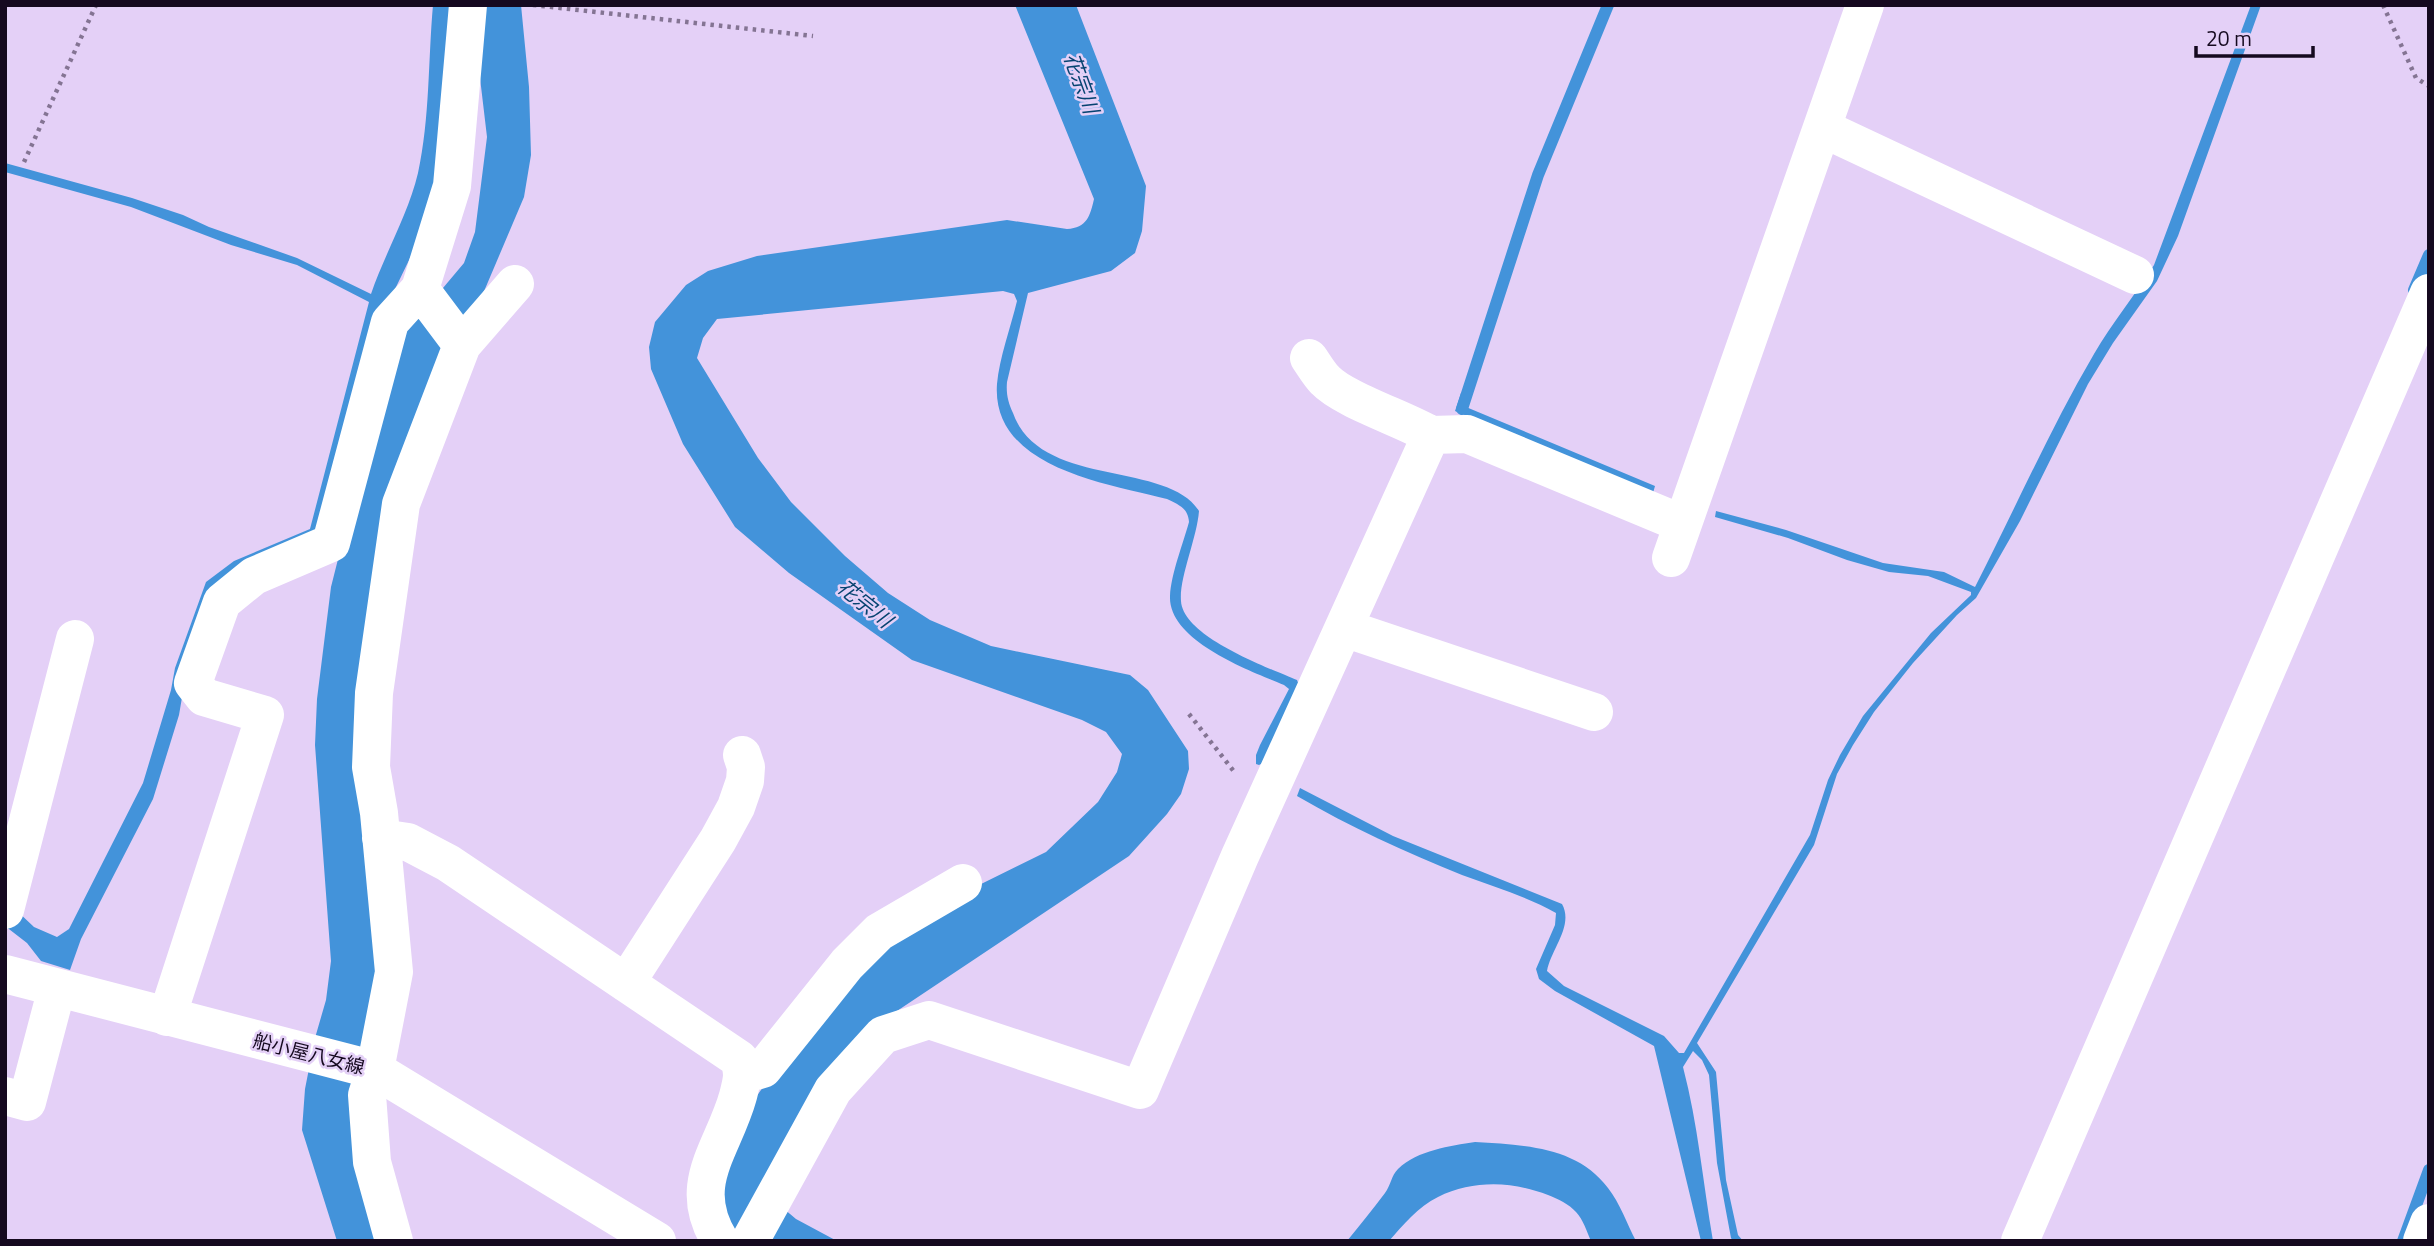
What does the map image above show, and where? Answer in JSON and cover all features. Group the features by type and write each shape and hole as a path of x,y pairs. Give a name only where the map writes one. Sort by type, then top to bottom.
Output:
{"street":[{"path":"167,1017 265,715 204,697 193,683 222,602 254,576 331,543 390,322 422,293 452,186 468,5"},
{"path":"1309,358 1326,382 1359,401 1431,435 1467,434 1677,541 1865,5"},
{"path":"1822,128 2135,275"},
{"path":"394,1241 372,1162 367,1095 394,972 371,767 374,693 401,504 460,343 515,284"},
{"path":"422,293 460,343"},
{"path":"2020,1241 2429,293"},
{"path":"750,1241 833,1090 883,1035 929,1020 1140,1090 1262,807 1431,435"},
{"path":"1344,628 1594,712"},
{"path":"6,906 75,639"},
{"path":"626,983 718,840 736,807 745,781 746,767 742,755"},
{"path":"381,838 408,842 448,863 739,1059 744,1074 732,1115 708,1168 705,1198 710,1224 720,1241"},
{"path":"744,1074 763,1069 847,964 879,932 963,883"},
{"name":"船小屋八女線","path":"5,974 371,1069 657,1241"},
{"path":"5,1096 27,1102 57,988"},
{"path":"2422,1241 2429,1223"}],"path":[{"path":"24,162 96,5"},
{"path":"533,5 813,36"},
{"path":"2383,5 2416,78 2429,86"},
{"path":"1189,714 1262,807"}],"water":[{"path":"433,5 455,5 446,144 424,229 384,312 323,527 239,576 185,680 179,715 153,799 81,939 70,970 41,961 27,943 5,926 16,910 34,927 57,937 69,929 143,783 175,668 206,582 234,561 310,529 369,302 297,265 231,245 131,207 5,172 5,163 183,215 297,258 371,294 418,173 427,110"},
{"path":"478,5 521,5 529,87 531,155 524,197 485,289 414,431 372,862 383,1241 337,1241 302,1130 305,1089 326,1000 331,961 315,745 317,699 331,587 396,329 427,307 464,263 475,232 487,137 478,61"},
{"name":"花宗川","path":"1015,5 1076,5 1146,186 1142,231 1135,253 1111,271 1028,293 1007,382 1011,409 1027,437 1049,453 1076,464 1161,485 1183,495 1199,511 1181,592 1185,614 1211,639 1229,650 1297,680 1300,688 1265,762 1256,764 1260,745 1289,689 1214,652 1182,627 1173,612 1171,587 1189,522 1185,510 1167,499 1115,487 1058,467 1033,453 1013,435 1000,412 998,374 1017,301 1014,294 1003,291 717,319 703,338 697,358 758,458 791,502 845,556 888,593 930,620 991,646 1130,675 1148,690 1188,751 1189,769 1181,794 1167,814 1129,856 882,1021 765,1193 796,1219 837,1241 739,1241 716,1193 756,1097 801,1034 886,941 971,889 1046,852 1098,802 1117,772 1122,754 1106,732 1082,720 912,660 789,573 735,527 683,444 651,369 649,347 655,322 686,285 708,271 757,256 1007,220 1067,229 1083,224 1089,216 1094,199"},
{"path":"2251,5 2261,5 2178,236 2157,281 2088,384 2020,521 1976,598 1913,663 1874,712 1853,745 1837,774 1814,845 1697,1043 1716,1072 1726,1180 1738,1235 1743,1241 1733,1241 1731,1238 1717,1163 1709,1075 1702,1060 1693,1051 1683,1067 1713,1241 1701,1241 1654,1046 1555,991 1539,979 1536,969 1555,925 1556,913 1357,829 1297,796 1300,788 1393,836 1562,904 1565,912 1564,929 1547,971 1564,986 1664,1036 1679,1053 1684,1053 1810,835 1828,780 1863,716 1931,633 1971,595 1971,592 1928,576 1889,572 1715,517 1716,511 1786,530 1883,563 1944,572 1975,587 2078,382 2154,265"},
{"path":"1461,393 1469,397 1466,407 1655,486 1653,493 1455,411"},
{"path":"1475,1142 1548,1150 1581,1164 1608,1188 1636,1241 1591,1241 1578,1215 1563,1202 1534,1190 1493,1184 1451,1191 1438,1197 1417,1211 1389,1241 1347,1241 1385,1193 1396,1172 1406,1163 1435,1150"}],"waterway":[{"path":"1462,409 1538,175 1608,5"},
{"path":"2414,290 2429,255"},
{"path":"2403,1241 2429,1170"}]}
